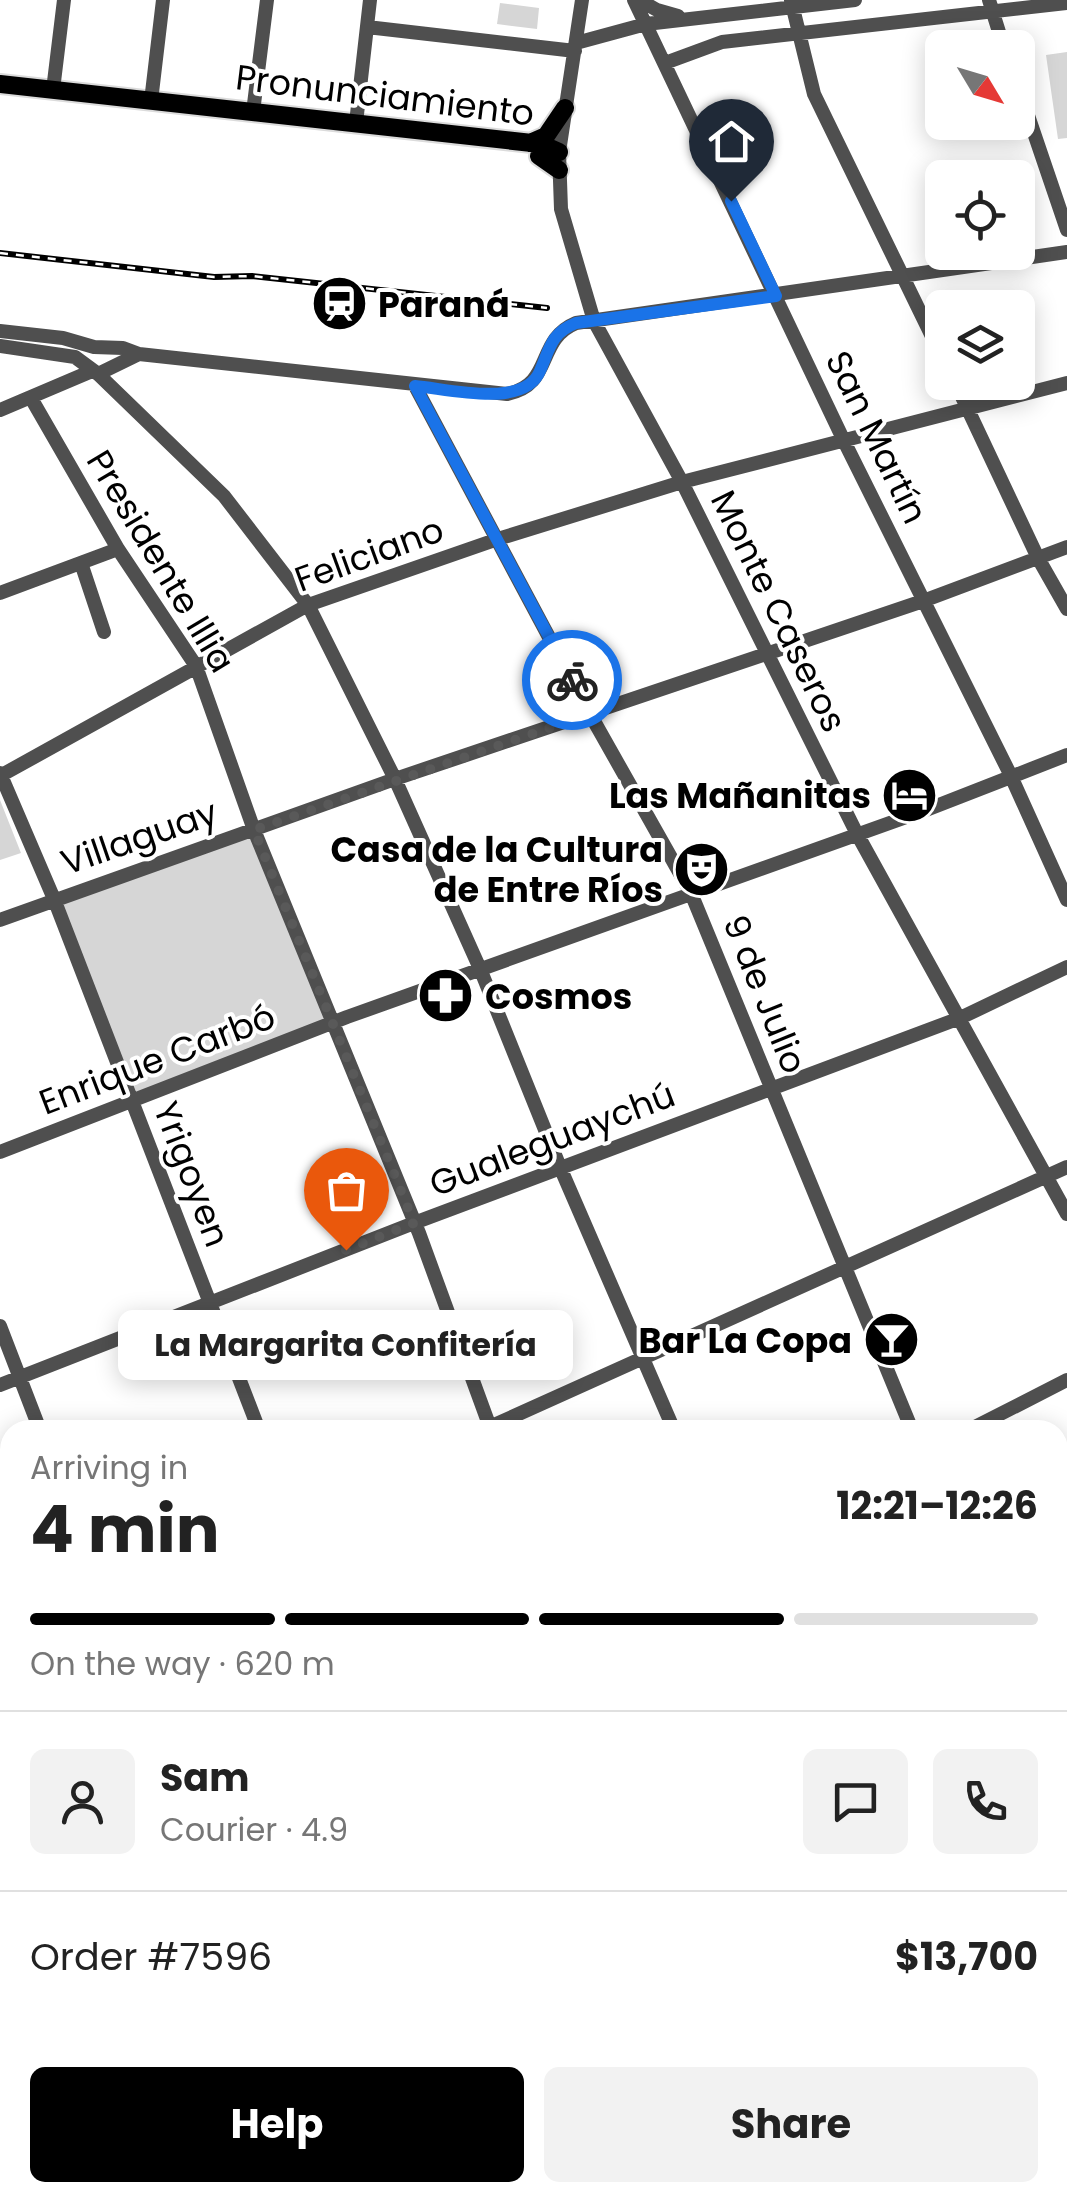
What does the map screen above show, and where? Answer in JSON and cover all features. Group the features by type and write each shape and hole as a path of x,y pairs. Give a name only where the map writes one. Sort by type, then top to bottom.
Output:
{"main road":[{"name":"Pronunciamiento","path":"0,84 356,123 534,149 559,161"},
{"name":"Pronunciamiento","path":"0,94 534,149"},
{"path":"534,149 565,108"}],"street":[{"path":"54,90 64,0"},
{"path":"151,100 163,0"},
{"path":"253,112 268,0"},
{"path":"356,123 370,0"},
{"name":"Monte Caseros","path":"582,0 559,161 561,209 594,321 682,482 856,832 1067,1214"},
{"path":"637,0 688,19"},
{"name":"San Martín","path":"637,0 1067,900"},
{"path":"368,27 575,47 646,24 793,3 854,0"},
{"path":"793,3 811,87 925,321"},
{"path":"665,63 712,45 990,6 1067,3"},
{"path":"990,6 998,30"},
{"path":"1035,136 1067,230"},
{"path":"0,410 139,354 415,386 498,394 520,392 539,375 552,338 564,328 1067,252"},
{"path":"0,331 135,350 139,354"},
{"path":"0,346 75,357 97,370"},
{"path":"97,370 113,358 100,348"},
{"path":"100,348 87,359 224,496 308,604 395,779 481,970 560,1168 670,1420"},
{"name":"Feliciano","path":"0,775 308,604 682,482 1067,383"},
{"name":"9 de Julio","path":"415,386 590,714 692,893 908,1420"},
{"name":"Presidente Illia","path":"31,398 118,549 196,666 254,830 414,1223 485,1420"},
{"path":"964,400 1038,558 1067,609"},
{"name":"Villaguay","path":"0,920 395,779 923,601 1067,547"},
{"path":"0,593 118,549"},
{"path":"80,563 104,632"},
{"name":"Enrique Carbó","path":"0,1152 333,1023 926,810 1067,754"},
{"name":"Yrigoyen","path":"0,775 54,898 255,1420"},
{"name":"Gualeguaychú","path":"0,1385 414,1223 960,1018 1067,967"},
{"path":"507,1420 1067,1167"},
{"path":"0,1326 36,1420"},
{"path":"989,1420 1067,1380"},
{"path":"1009,1420 1067,1390"}],"shaded area":[{"path":"500,3 539,8 537,29 497,24"},
{"path":"1067,52 1067,138 1058,139 1046,55"},
{"path":"0,800 21,853 0,860"},
{"path":"252,832 329,1027 135,1096 59,900"}],"railway":[{"path":"0,253 547,308"}],"way so far":[{"path":"346,1250 414,1223 254,830 590,714 572,680"}],"place":[{"name":"Paraná","path":"339,304"},
{"name":"Las Mañanitas","path":"910,795"},
{"name":"Casa de la Cultura de Entre Ríos","path":"702,869"},
{"name":"Cosmos","path":"446,996"},
{"name":"La Margarita Confitería","path":"346,1250"},
{"name":"Bar La Copa","path":"891,1340"}],"route":[{"path":"572,680 415,386 498,394 520,392 539,375 552,338 576,323 776,296 731,201"}]}
